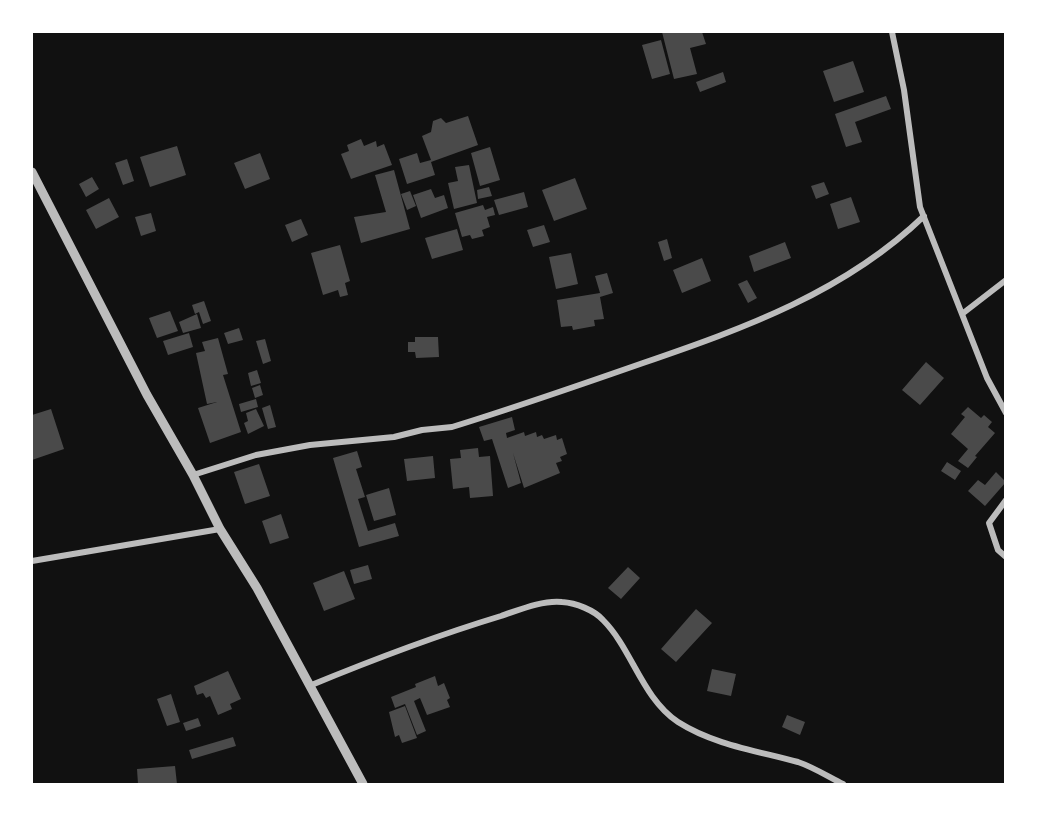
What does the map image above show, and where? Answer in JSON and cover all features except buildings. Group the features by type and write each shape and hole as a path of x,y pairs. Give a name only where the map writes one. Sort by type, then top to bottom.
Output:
{"street":[{"path":"892,32 924,216 987,378 1005,413"},
{"path":"32,172 136,374 193,475 220,529 257,588 363,784"},
{"path":"193,475 256,455 288,449 452,427 719,337 800,304 850,275 902,238 924,216"},
{"path":"962,314 1005,280"},
{"path":"1005,500 989,523 998,550 1005,557"},
{"path":"32,561 220,529"},
{"path":"309,686 374,658 468,626 535,605 562,601 586,608 602,618 620,640 655,698 677,721 721,741 801,763 843,784"}]}
